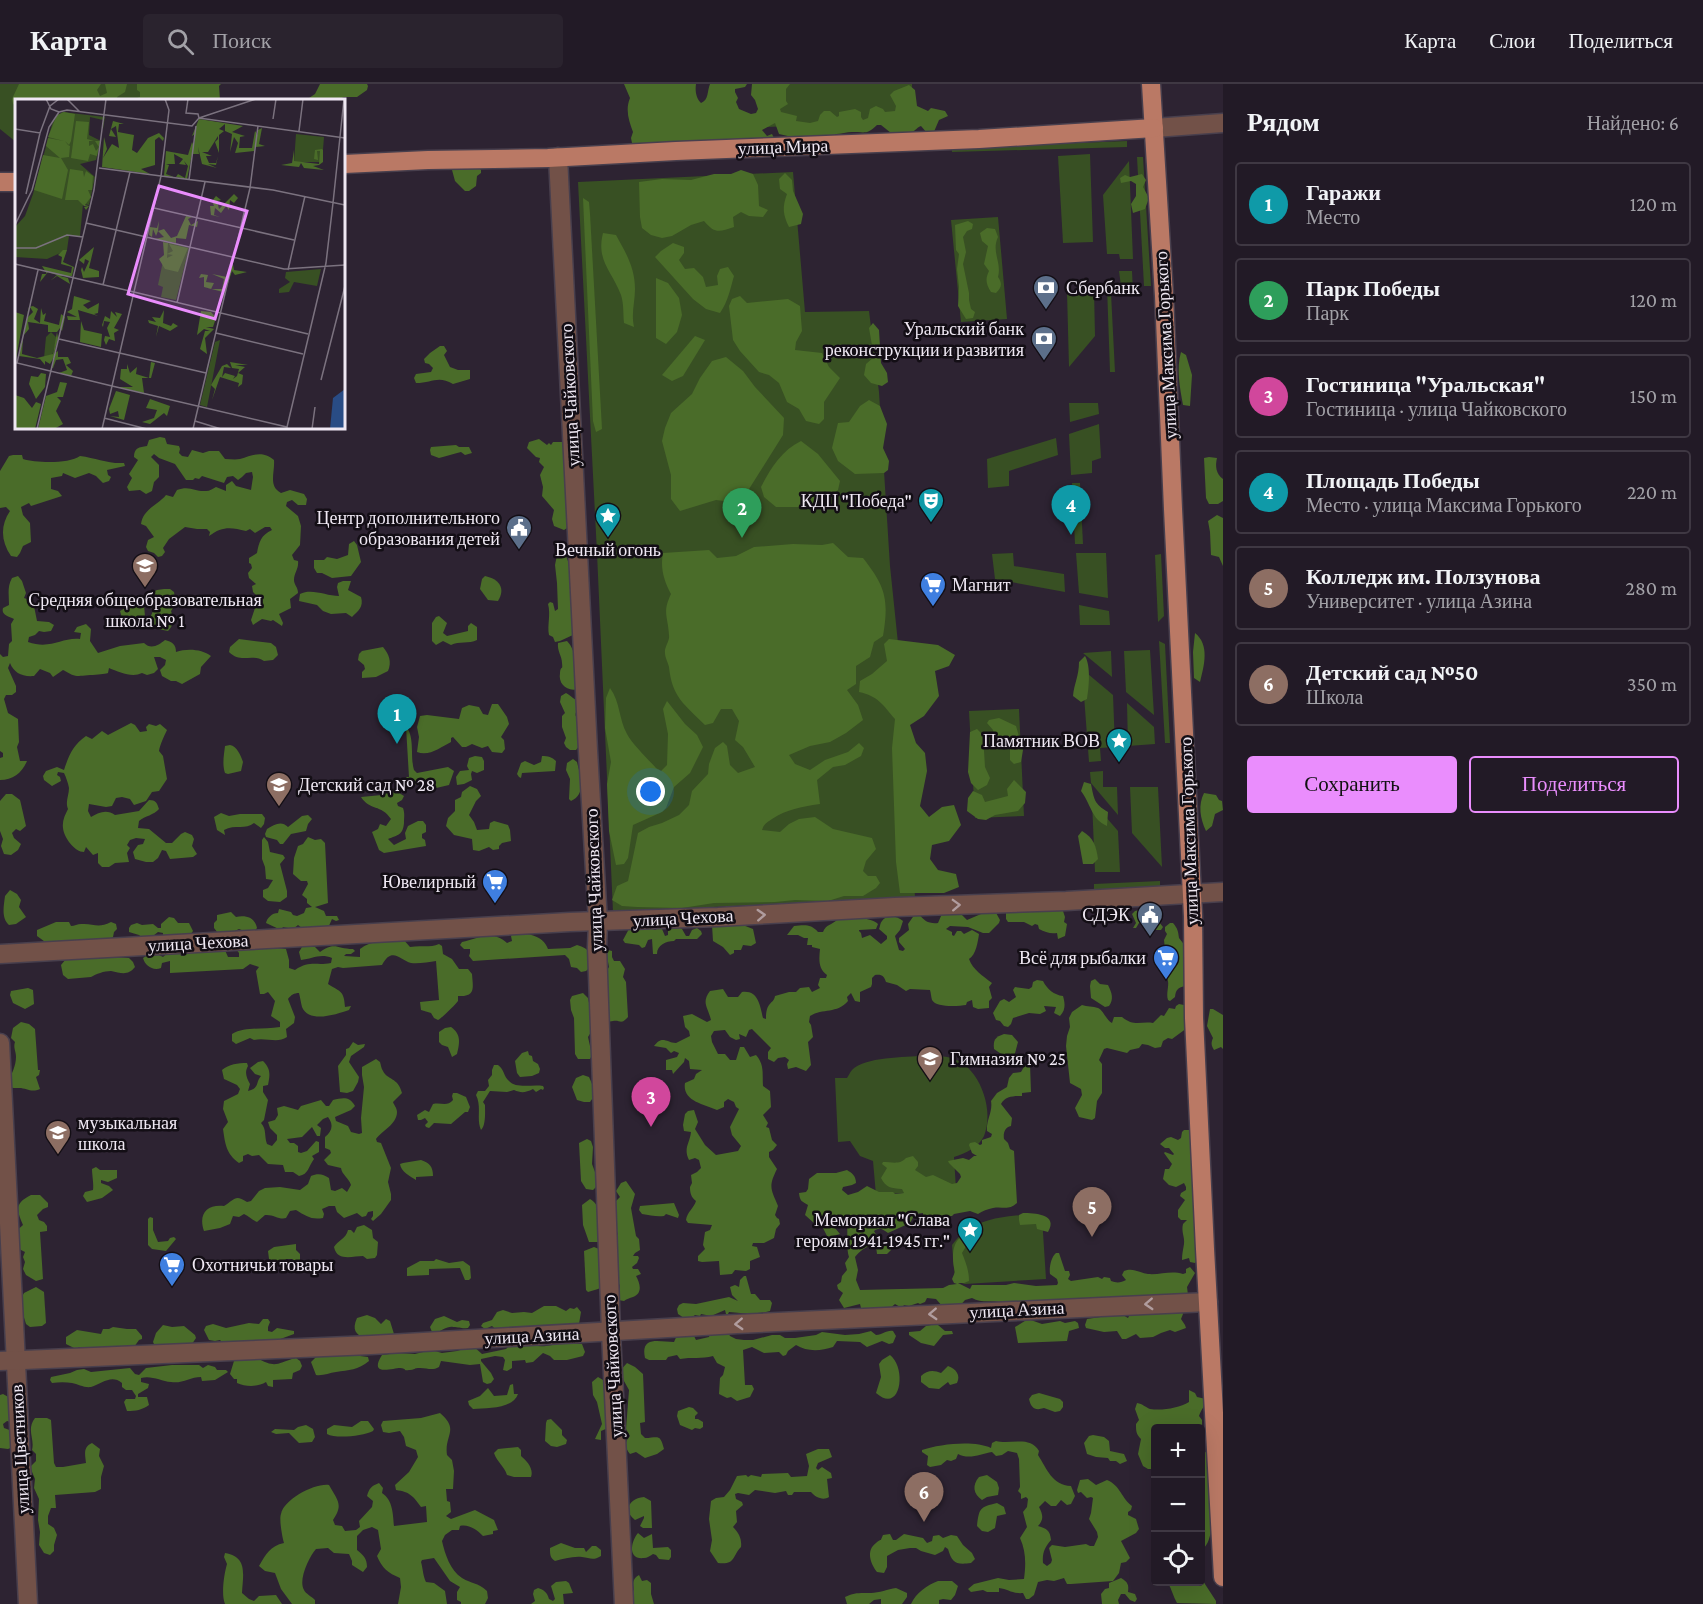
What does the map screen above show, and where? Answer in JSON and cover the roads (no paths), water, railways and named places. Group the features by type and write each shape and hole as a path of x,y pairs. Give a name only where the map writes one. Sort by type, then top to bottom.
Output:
{"main road":[{"name":"улица Максима Горького","path":"1151,84 1164,296 1187,767 1194,1018 1223,1577"},
{"name":"улица Мира","path":"345,164 979,139 1154,129"}],"street":[{"name":"улица Мира","path":"1154,129 1223,123"},
{"name":"улица Чайковского","path":"558,157 598,922 611,1332 624,1604"},
{"name":"улица Чехова","path":"0,954 1223,892"},
{"name":"улица Цветников","path":"0,1043 8,1361 28,1604"},
{"name":"улица Азина","path":"8,1361 1208,1302"}],"place":[{"name":"Сбербанк","path":"1046,311"},
{"name":"Уральский банк реконструкции и развития","path":"1044,362"},
{"name":"КДЦ \"Победа\"","path":"931,524"},
{"name":"Площадь Победы","path":"1071,535"},
{"name":"Парк Победы","path":"742,538"},
{"name":"Вечный огонь","path":"608,539"},
{"name":"Центр дополнительного образования детей","path":"519,551"},
{"name":"Средняя общеобразовательная школа № 1","path":"145,589"},
{"name":"Магнит","path":"933,608"},
{"name":"Гаражи","path":"397,744"},
{"name":"Памятник ВОВ","path":"1119,764"},
{"name":"Детский сад № 28","path":"279,808"},
{"name":"Ювелирный","path":"495,905"},
{"name":"СДЭК","path":"1150,938"},
{"name":"Всё для рыбалки","path":"1166,981"},
{"name":"Гимназия № 25","path":"930,1082"},
{"name":"Гостиница \"Уральская\"","path":"651,1127"},
{"name":"музыкальная школа","path":"58,1156"},
{"name":"Колледж им. Ползунова","path":"1092,1237"},
{"name":"Мемориал \"Слава героям 1941-1945 гг.\"","path":"970,1253"},
{"name":"Охотничьи товары","path":"172,1288"},
{"name":"Детский сад №50","path":"924,1522"}]}
